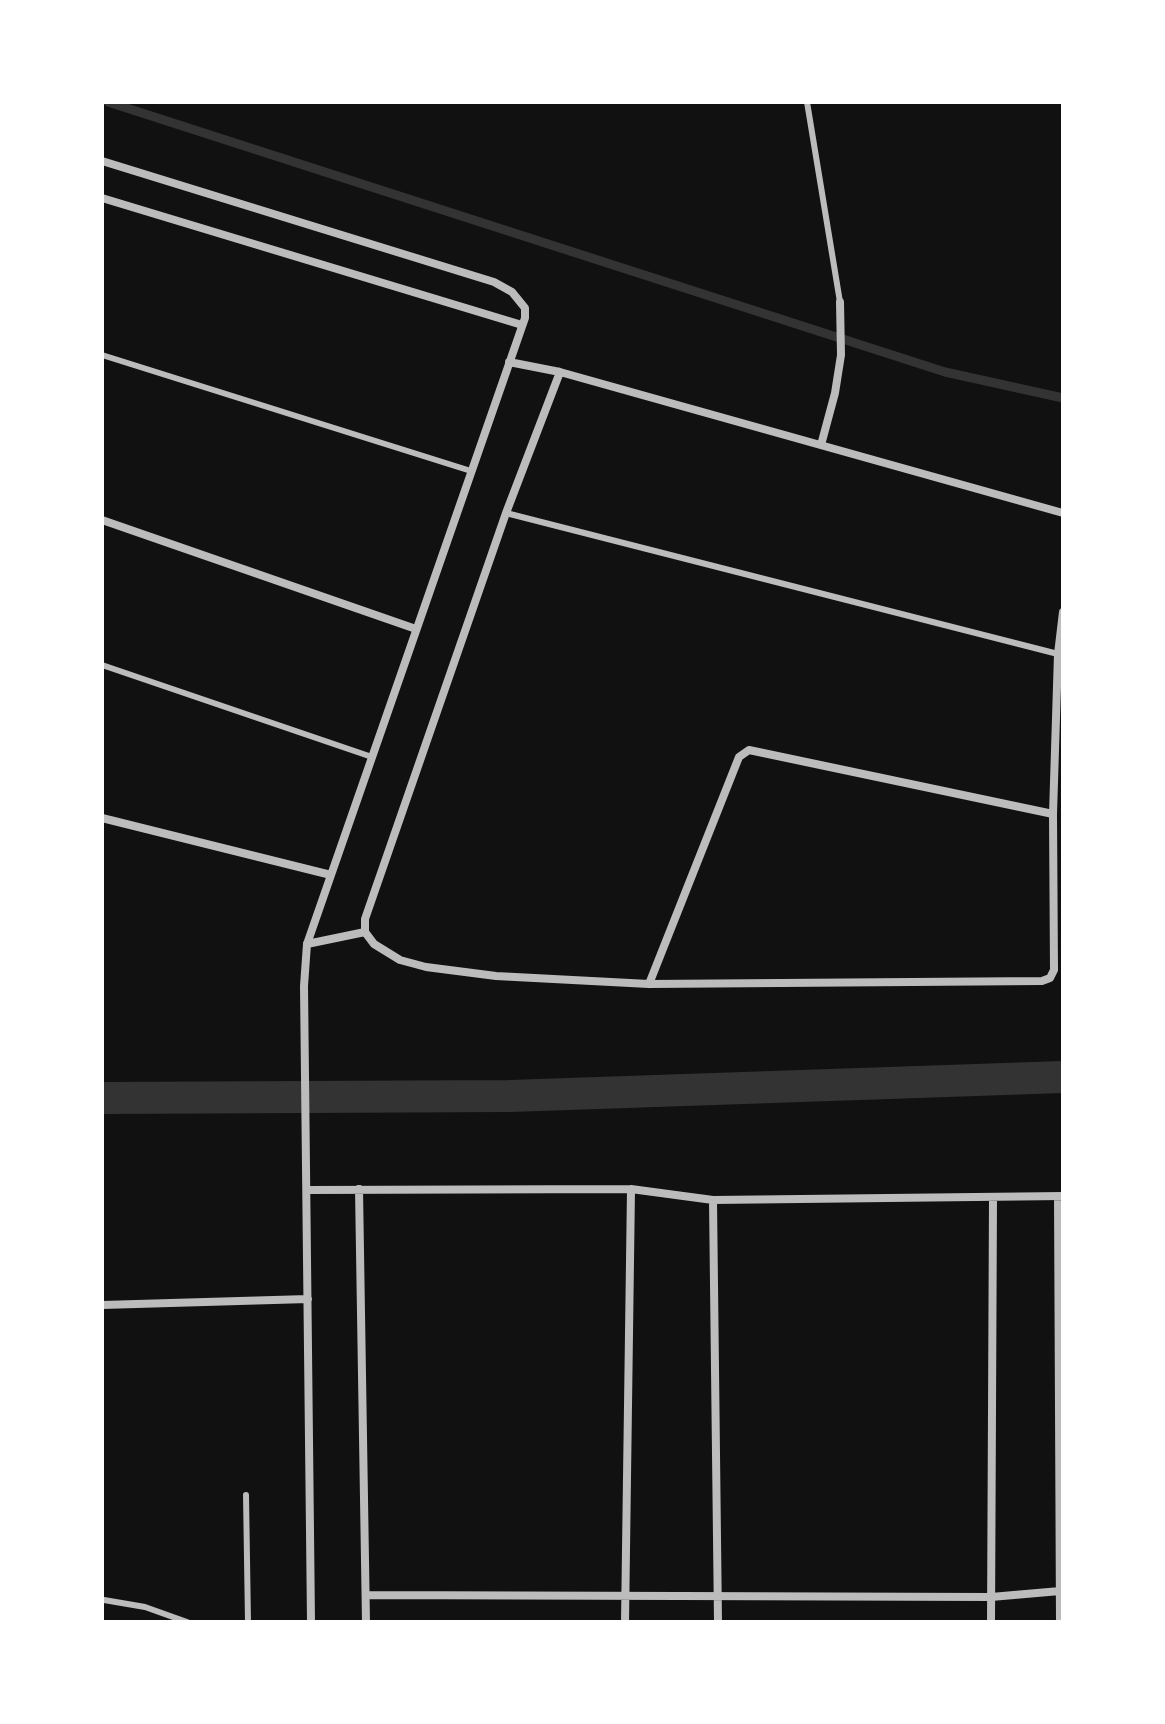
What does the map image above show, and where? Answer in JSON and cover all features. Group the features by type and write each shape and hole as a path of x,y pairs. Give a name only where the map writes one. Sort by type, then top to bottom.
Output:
{"street":[{"path":"102,161 494,282 512,292 525,308 522,325 307,944 305,1039 311,1622"},
{"path":"102,198 522,325"},
{"path":"821,445 841,355 840,302"},
{"path":"509,362 560,372 1063,513"},
{"path":"560,372 506,513 365,919 365,932 374,944 400,960 426,967 496,976 649,984 1042,981 1050,978 1054,970 1053,814 1058,654 1063,612"},
{"path":"102,520 416,629"},
{"path":"649,984 739,757 749,750 1053,814"},
{"path":"105,820 331,875"},
{"path":"307,944 365,932"},
{"path":"359,1189 366,1622"},
{"path":"307,1190 631,1189 713,1200 1060,1196 1060,1622"},
{"path":"625,1622 631,1189"},
{"path":"991,1622 993,1198"},
{"path":"713,1200 718,1622"},
{"path":"102,1305 308,1299"},
{"path":"366,1595 991,1597 1060,1591"}],"lane":[{"path":"807,102 840,302"},
{"path":"102,355 471,471"},
{"path":"506,513 1058,654"},
{"path":"102,665 372,757"},
{"path":"246,1495 248,1622"},
{"path":"104,1600 145,1607 187,1622"}],"waterway":[{"path":"108,102 945,372 1063,398"},
{"path":"102,1098 510,1096 1063,1077"}]}
